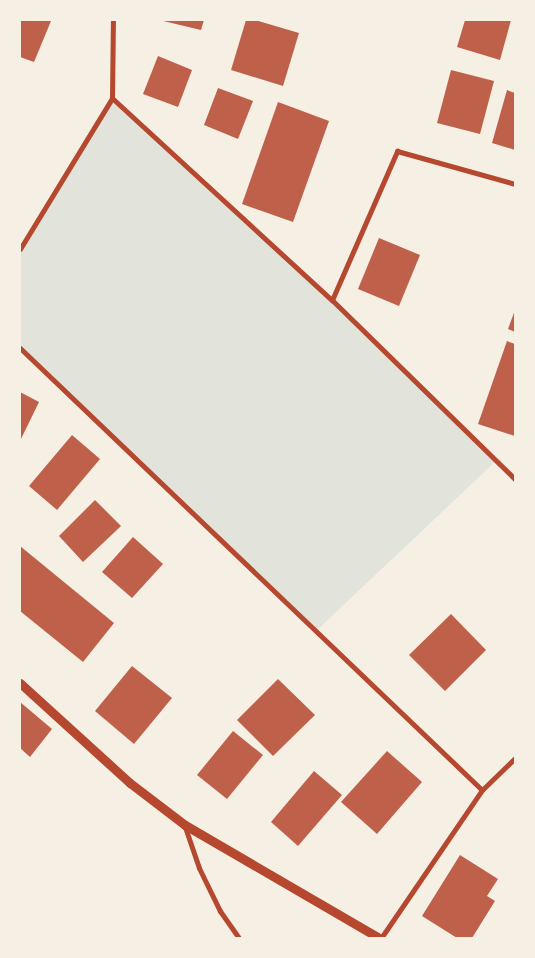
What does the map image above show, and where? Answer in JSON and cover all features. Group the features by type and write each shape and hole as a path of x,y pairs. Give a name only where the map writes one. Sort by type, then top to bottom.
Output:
{"street":[{"path":"20,249 112,98 113,20"},
{"path":"112,98 332,300 515,479"},
{"path":"332,300 397,151 515,184"},
{"path":"20,348 482,790"},
{"path":"20,683 130,783 185,825 380,938 482,790 515,758"},
{"path":"185,825 199,868 220,911 239,938"}],"shaded area":[{"path":"112,98 332,300 496,461 316,631 20,348 20,249"}],"building":[{"path":"20,20 51,21 34,62 20,57"},
{"path":"159,20 204,20 201,30"},
{"path":"246,20 255,20 299,33 283,86 231,70"},
{"path":"465,20 511,20 500,60 457,47"},
{"path":"158,56 192,70 178,107 143,94"},
{"path":"451,70 494,81 480,134 437,123"},
{"path":"218,88 253,101 238,139 204,125"},
{"path":"507,90 515,93 515,150 492,143"},
{"path":"278,102 329,121 293,222 242,204"},
{"path":"379,238 420,255 399,306 358,289"},
{"path":"515,310 515,332 508,329"},
{"path":"507,341 515,344 515,436 478,424"},
{"path":"20,392 39,402 20,441"},
{"path":"72,435 100,459 57,510 29,486"},
{"path":"95,500 121,526 83,562 59,536"},
{"path":"133,537 163,564 132,598 102,572"},
{"path":"20,546 114,623 83,662 20,611"},
{"path":"451,614 486,650 445,691 409,655"},
{"path":"132,666 172,698 134,744 95,711"},
{"path":"278,679 315,715 273,756 237,720"},
{"path":"20,702 52,729 30,757 20,748"},
{"path":"233,731 263,755 227,799 197,775"},
{"path":"387,751 422,782 377,834 341,802"},
{"path":"314,771 342,795 298,846 271,822"},
{"path":"460,855 498,879 487,896 495,901 472,938 457,938 422,916"}]}
